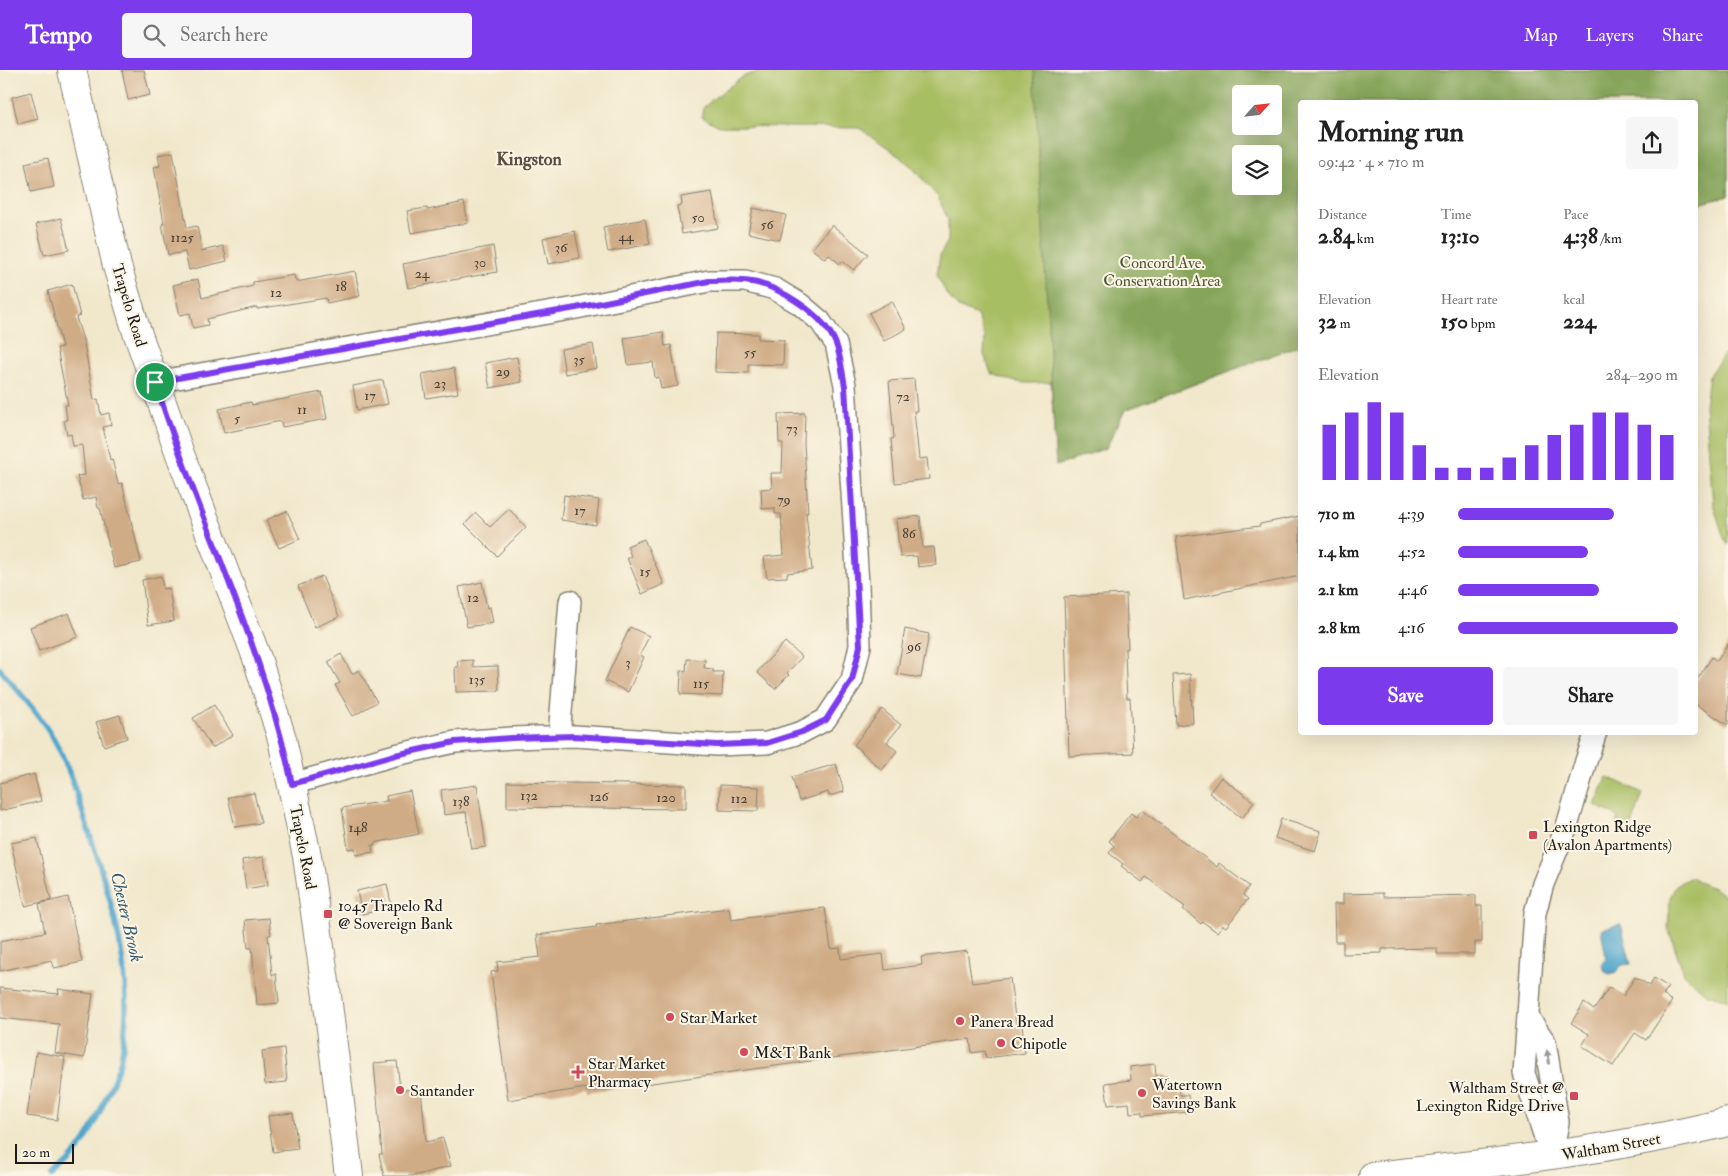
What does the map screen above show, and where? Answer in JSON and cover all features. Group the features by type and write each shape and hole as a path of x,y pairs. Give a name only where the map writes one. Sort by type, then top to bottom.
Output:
{"main road":[{"name":"Trapelo Road","path":"72,70 117,266 136,329 180,454 257,658 282,739 307,856 328,996 349,1176"},
{"name":"Waltham Street","path":"1373,1176 1552,1156 1674,1136 1728,1122"}],"street":[{"path":"155,382 576,308 709,281 746,281 775,289 800,304 820,321 836,344 845,386 860,646 852,680 826,720 802,732 767,743 717,745 574,736 455,742 395,755 292,784"},
{"path":"559,737 570,600"},
{"path":"1552,1156 1558,1122 1545,1042 1528,1017 1534,913 1543,884 1567,826 1595,735"}],"green space":[{"name":"Concord Ave. Conservation Area","path":"766,70 1728,70 1728,196 1698,204 1698,100 1298,100 1298,346 1125,410 1106,448 1056,466 1051,382 1020,382 991,373 984,355 985,338 977,315 958,307 947,295 937,275 940,255 948,241 948,220 938,197 911,166 859,128 719,126 702,117 703,108 744,76"},
{"name":"Concord Ave. Conservation Area","path":"1034,70 1728,70 1728,196 1698,204 1698,100 1298,100 1298,346 1125,410 1106,448 1056,466"},
{"path":"1728,349 1728,545 1713,504 1705,406 1709,375"},
{"path":"1607,777 1643,793 1631,829 1617,822 1618,817 1595,805"},
{"path":"1691,877 1714,888 1728,898 1728,1000 1705,993 1684,974 1668,928 1670,898 1676,885"}],"water":[{"path":"1621,924 1631,964 1622,965 1616,972 1609,974 1605,971 1602,964 1606,957 1601,929"}],"building":[{"path":"122,70 144,70 150,95 128,100"},
{"path":"31,92 38,119 18,124 12,97"},
{"path":"173,152 187,228 197,226 202,251 223,246 227,261 189,270 185,252 168,255 154,167 160,166 158,155"},
{"path":"48,158 54,187 31,192 25,163"},
{"path":"712,192 718,228 682,234 677,206 682,205 681,197"},
{"path":"464,202 468,223 411,233 407,211 427,208 428,210"},
{"path":"753,208 786,215 780,240 748,233"},
{"path":"61,218 69,250 44,255 36,224"},
{"path":"645,219 650,244 608,252 603,227"},
{"path":"832,225 868,254 854,270 842,261 840,264 829,255 825,259 812,249"},
{"path":"575,231 580,258 548,264 543,238"},
{"path":"493,246 497,272 408,288 403,264"},
{"path":"355,271 360,296 327,303 326,298 257,309 257,307 207,319 208,325 193,328 190,313 180,315 173,285 198,279 202,298 253,286 253,282 294,275 296,282"},
{"path":"72,284 80,316 76,317 84,343 94,400 98,399 101,415 109,413 111,425 103,427 110,460 112,459 118,484 122,483 141,562 114,568 96,497 83,500 77,476 85,475 82,445 73,446 71,434 67,435 64,420 67,420 65,405 68,405 57,348 62,347 48,291"},
{"path":"892,301 906,329 884,341 869,313"},
{"path":"663,332 665,346 671,345 678,386 661,389 659,377 655,378 653,362 628,365 624,338"},
{"path":"716,333 758,334 758,339 784,340 783,365 748,364 748,373 715,372"},
{"path":"593,344 597,368 565,374 561,349"},
{"path":"517,357 522,382 490,388 485,363"},
{"path":"454,368 458,393 426,398 422,374"},
{"path":"914,379 917,411 914,411 919,459 927,458 929,479 895,483 891,439 894,438 889,381"},
{"path":"383,380 388,404 357,410 353,386"},
{"path":"322,392 327,419 282,427 281,421 224,433 219,409 251,402 252,405"},
{"path":"805,413 804,443 808,513 806,513 812,570 787,573 787,577 767,578 764,557 784,555 781,514 775,514 775,508 762,509 761,489 772,488 771,473 782,473 783,443 779,443 778,414"},
{"path":"564,495 599,500 596,525 561,520"},
{"path":"509,509 526,527 497,556 465,524 476,513 490,527"},
{"path":"287,511 300,539 279,548 266,520"},
{"path":"920,516 923,548 934,547 936,565 918,567 917,556 900,557 896,519"},
{"path":"1298,516 1298,576 1184,600 1176,537 1260,526 1260,524"},
{"path":"644,539 664,584 642,594 627,558 631,556 627,546"},
{"path":"161,576 163,589 169,588 174,621 148,625 142,580"},
{"path":"322,576 339,617 315,627 298,586"},
{"path":"482,582 487,608 490,607 493,623 467,627 459,587"},
{"path":"1126,594 1128,649 1125,649 1126,680 1127,698 1130,698 1133,753 1069,756 1064,597"},
{"path":"69,613 78,637 39,651 30,627"},
{"path":"630,627 649,636 640,655 644,657 628,692 605,681"},
{"path":"905,629 929,634 921,678 897,674"},
{"path":"785,642 802,657 787,673 789,675 775,689 757,672"},
{"path":"1728,644 1728,725 1698,706 1698,678 1712,657 1717,661"},
{"path":"341,654 352,674 359,670 377,702 353,716 335,685 340,683 328,662"},
{"path":"687,659 705,660 704,668 713,669 713,672 723,672 722,696 680,694 681,670 686,671"},
{"path":"473,660 473,667 498,666 499,691 456,692 455,667 458,667 457,661"},
{"path":"1190,674 1193,723 1176,725 1173,675"},
{"path":"214,705 233,735 212,748 193,718"},
{"path":"882,709 901,725 887,742 897,751 882,770 854,745"},
{"path":"120,715 127,738 104,746 96,722"},
{"path":"836,764 844,792 829,796 828,792 799,801 792,777"},
{"path":"34,774 41,801 0,811 0,783"},
{"path":"1221,777 1254,802 1242,818 1209,793"},
{"path":"507,782 686,785 686,809 507,807"},
{"path":"477,785 486,847 472,849 466,812 444,815 441,790"},
{"path":"720,785 759,787 758,811 719,810"},
{"path":"410,791 419,834 374,843 375,845 372,845 373,852 356,855 355,848 348,849 342,808 387,801 386,796"},
{"path":"254,793 261,823 235,827 228,797"},
{"path":"1142,810 1217,867 1219,863 1249,886 1243,895 1248,899 1226,927 1223,925 1217,932 1203,922 1201,924 1183,909 1185,907 1146,877 1142,882 1121,866 1123,864 1109,853 1114,846 1109,841 1131,813 1136,817"},
{"path":"1281,819 1321,831 1315,851 1275,838"},
{"path":"37,838 51,900 25,906 11,843"},
{"path":"264,857 268,885 246,889 242,860"},
{"path":"387,884 392,908 362,914 357,891"},
{"path":"1383,893 1383,897 1476,895 1476,906 1482,906 1482,942 1475,942 1475,954 1437,954 1437,948 1382,949 1382,953 1343,954 1343,942 1335,942 1334,904 1343,904 1343,894"},
{"path":"68,897 82,962 54,968 52,960 0,971 0,941 45,932 39,904"},
{"path":"729,908 731,920 825,908 831,949 840,948 841,959 883,954 885,970 922,965 921,957 967,951 972,983 1010,978 1016,1025 1022,1025 1025,1053 986,1058 985,1051 972,1053 970,1039 587,1092 586,1088 508,1100 491,972 498,971 497,962 540,957 537,935 597,927 596,925"},
{"path":"269,918 271,935 268,935 272,975 276,974 279,1003 257,1005 252,948 248,948 245,920"},
{"path":"1635,977 1650,986 1654,978 1668,987 1663,995 1672,1001 1646,1040 1635,1033 1613,1066 1582,1046 1589,1034 1571,1023 1584,1003 1594,1010 1609,987 1623,996"},
{"path":"0,988 59,994 58,989 93,994 84,1058 55,1053 59,1024 0,1018"},
{"path":"284,1048 287,1082 265,1084 262,1051"},
{"path":"36,1052 65,1057 57,1120 27,1116"},
{"path":"397,1061 400,1090 421,1089 426,1142 443,1138 451,1166 413,1176 384,1176 379,1154 382,1154 374,1063"},
{"path":"1155,1064 1156,1076 1167,1075 1168,1087 1179,1086 1180,1095 1188,1095 1190,1112 1142,1116 1142,1112 1130,1113 1129,1103 1108,1105 1105,1083 1131,1080 1130,1067"},
{"path":"293,1113 298,1149 273,1152 268,1116"}],"waterway":[{"name":"Chester Brook","path":"0,669 44,723 56,742 67,766 106,885 124,971 125,1029 118,1068 100,1111 84,1142 70,1160 52,1176"}],"place":[{"name":"Lexington Ridge (Avalon Apartments)","path":"1533,835"},
{"name":"1045 Trapelo Rd @ Sovereign Bank","path":"328,914"},
{"name":"Star Market","path":"670,1017"},
{"name":"Panera Bread","path":"960,1021"},
{"name":"Chipotle","path":"1001,1043"},
{"name":"M&T Bank","path":"744,1052"},
{"name":"Star Market Pharmacy","path":"578,1072"},
{"name":"Santander","path":"400,1090"},
{"name":"Watertown Savings Bank","path":"1142,1093"},
{"name":"Waltham Street @ Lexington Ridge Drive","path":"1574,1096"}],"district":[{"name":"Kingston","path":"529,159"}],"route":[{"path":"709,281 746,281 775,289 800,304 820,321 836,344 845,386 858,584 860,646 852,680 826,720 802,732 767,743 717,745 574,736 455,742 395,755 292,784 282,739 257,658 180,454 155,382 576,308 709,281"}]}
